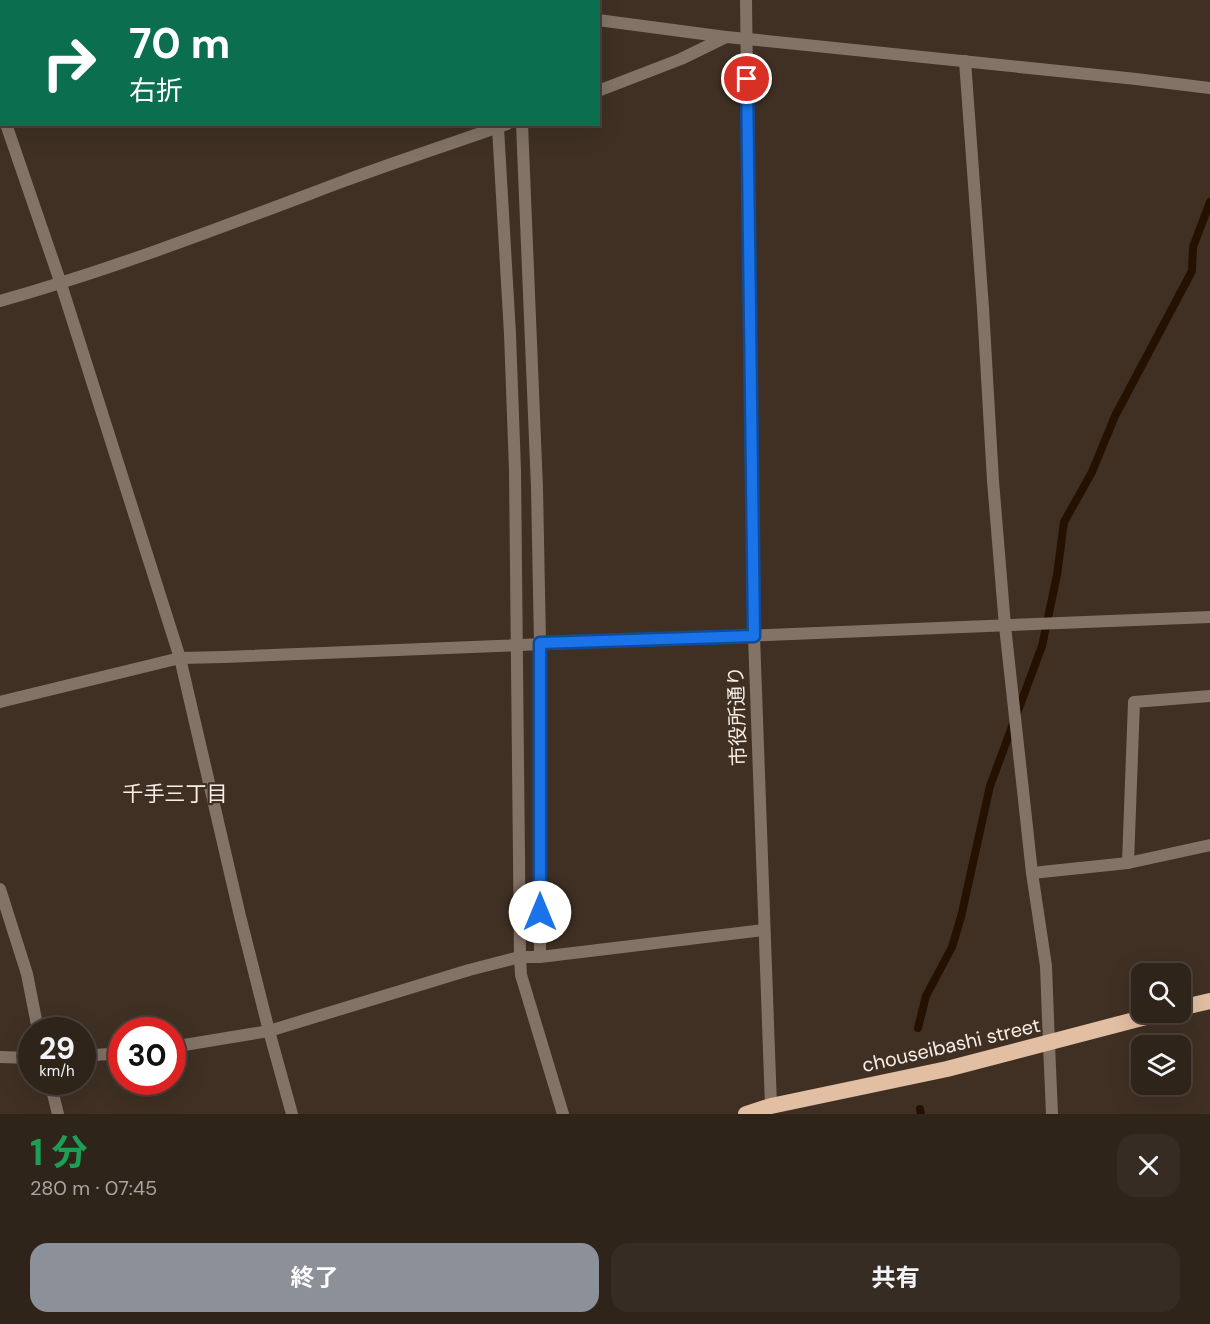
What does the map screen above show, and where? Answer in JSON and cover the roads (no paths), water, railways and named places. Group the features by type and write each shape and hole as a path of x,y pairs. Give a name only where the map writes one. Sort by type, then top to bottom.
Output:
{"highway":[{"path":"1191,1005 1210,1001"},
{"name":"chouseibashi street","path":"746,1114 947,1069 1131,1021"}],"street":[{"name":"市役所通り","path":"746,0 754,636 771,1107"},
{"path":"600,20 726,37 1210,88"},
{"path":"600,90 681,59 726,37"},
{"path":"965,61 993,481 1005,626 1032,873 1046,966 1052,1114"},
{"path":"7,126 61,284 180,658 269,1031 292,1114"},
{"path":"0,301 61,284 210,233 345,181 503,126 515,470 515,645 521,975 563,1114"},
{"path":"522,126 537,488 540,643 540,957"},
{"path":"0,702 180,658 1210,617"},
{"path":"1128,863 1134,702 1210,696"},
{"path":"1032,873 1128,863 1210,845"},
{"path":"0,889 27,974 35,1017"},
{"path":"186,1045 269,1031 469,970 520,957 540,957 764,930"},
{"path":"0,1057 18,1058"},
{"path":"53,1095 58,1114"}],"waterway":[{"path":"918,1028 926,996 952,947 961,917 990,786 1042,646 1057,575 1064,522 1092,472 1115,416 1192,271 1193,247 1210,202"},
{"path":"920,1109 921,1114"}],"district":[{"name":"千手三丁目","path":"175,794"}]}
